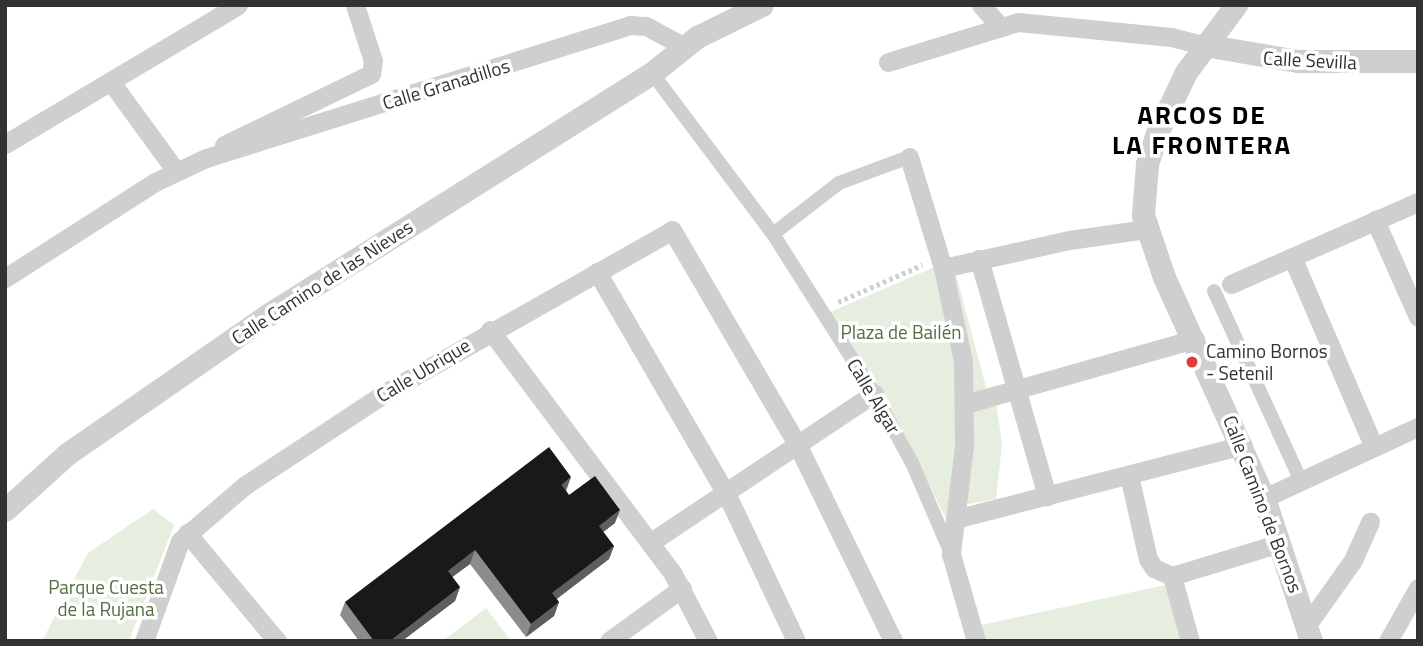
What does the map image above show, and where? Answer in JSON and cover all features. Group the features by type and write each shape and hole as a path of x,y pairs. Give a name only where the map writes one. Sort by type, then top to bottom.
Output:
{"street":[{"path":"5,144 238,5"},
{"path":"5,278 176,171 206,158 250,130 371,74 373,61 355,5"},
{"name":"Calle Camino de las Nieves","path":"5,510 66,454 266,316 652,73 683,46 762,5"},
{"path":"981,5 999,25"},
{"name":"Calle Camino de Bornos","path":"1236,5 1185,72 1152,148 1143,198 1146,229 1265,498 1309,633"},
{"path":"888,62 999,25 1039,22 1171,37 1204,45"},
{"name":"Calle Granadillos","path":"206,158 630,25 646,26 683,46"},
{"name":"Calle Sevilla","path":"1204,45 1298,61 1418,61"},
{"name":"Calle Algar","path":"652,73 773,234 874,393 912,463 951,554 976,641"},
{"path":"111,82 176,171"},
{"path":"773,234 839,183 909,157 956,317 965,404 951,554"},
{"path":"1301,481 1223,287 1418,202"},
{"path":"1375,220 1418,317"},
{"path":"941,263 979,259 1146,229"},
{"name":"Calle Ubrique","path":"187,533 322,433 490,330 672,230 798,446"},
{"path":"1292,257 1374,447"},
{"path":"979,259 1047,496"},
{"path":"597,272 727,495 796,641"},
{"path":"490,330 651,542 682,588 709,641"},
{"path":"965,404 1195,338"},
{"path":"651,542 727,495 874,393"},
{"path":"1265,498 1418,427"},
{"path":"955,519 1243,445"},
{"path":"798,446 893,641"},
{"path":"1129,475 1148,559 1154,568 1172,576 1280,543"},
{"name":"Calle Camino de Bornos","path":"1309,633 1353,560 1370,522"},
{"path":"144,641 176,550 187,533 277,641"},
{"path":"1172,576 1190,641"},
{"path":"609,641 682,588"},
{"path":"1388,641 1418,588"}],"path":[{"path":"822,311 894,275 941,263"}],"green space":[{"name":"Plaza de Bailén","path":"937,266 954,348 957,448 946,519 904,433 830,312"},
{"path":"956,274 987,391 970,396 948,276"},
{"path":"996,402 1002,444 996,499 963,505 970,408"},
{"name":"Parque Cuesta de la Rujana","path":"153,509 174,525 129,641 42,641 88,553"},
{"path":"1165,585 1183,641 986,641 981,625"},
{"path":"486,608 511,641 443,641"}],"building":[{"path":"549,447 571,477 562,485 569,495 595,476 620,510 599,526 614,546 552,593 559,602 531,624 475,550 448,571 460,587 390,641 374,641 345,602"}],"place":[{"name":"Camino Bornos - Setenil","path":"1192,362"}],"district":[{"name":"ARCOS DE LA FRONTERA","path":"1202,130"}]}
